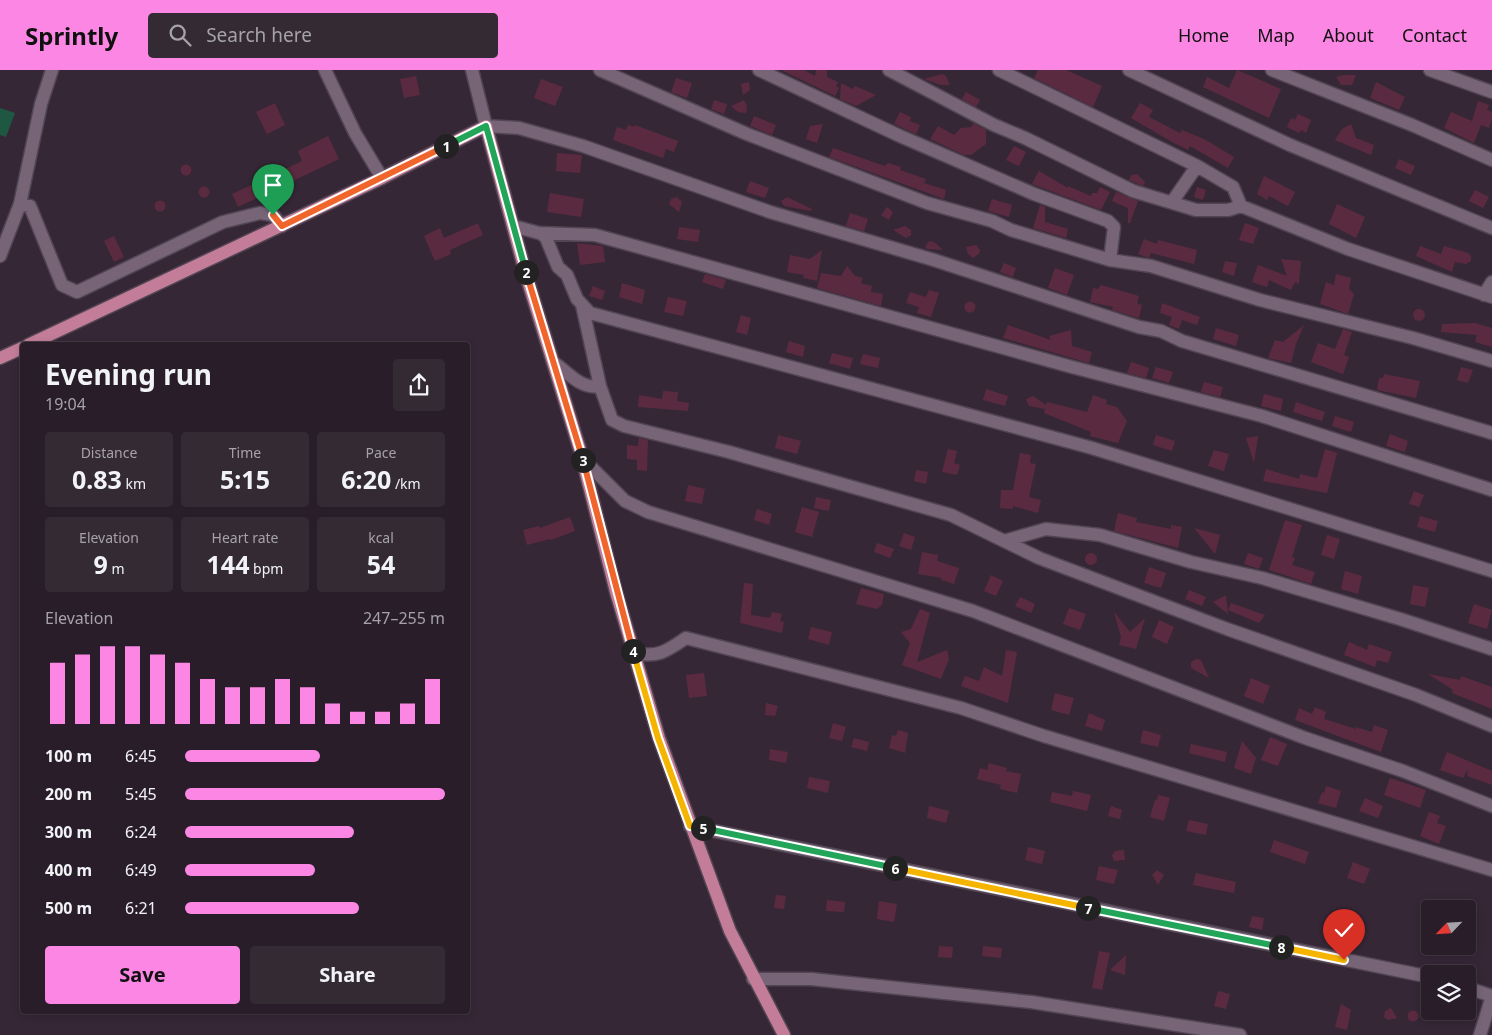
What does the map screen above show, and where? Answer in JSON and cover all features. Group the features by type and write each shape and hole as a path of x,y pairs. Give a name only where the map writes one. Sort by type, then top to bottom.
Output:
{"main road":[{"path":"34,342 282,226 486,126 513,226 582,458 658,738 726,922 784,1035"},
{"path":"0,358 20,349"}],"street":[{"path":"0,256 20,204 41,104 52,70"},
{"path":"325,70 355,133 382,178"},
{"path":"472,70 486,126 518,128 584,146 770,212 1161,331 1182,341 1492,433"},
{"path":"600,70 747,134 927,203 992,221 1052,243 1110,260 1151,266 1260,300 1414,338 1492,361"},
{"path":"759,70 1000,180 1068,208 1108,221 1114,227 1110,260"},
{"path":"890,70 994,125 1133,191 1196,210 1228,210 1241,206 1348,248 1488,296 1492,282"},
{"path":"1000,70 1197,166 1232,187 1241,206"},
{"path":"1129,70 1290,146 1492,228"},
{"path":"1272,70 1412,125 1492,160"},
{"path":"1430,70 1492,92"},
{"path":"1172,202 1197,166"},
{"path":"20,204 30,206 62,285 77,292 224,222 260,214 273,215 282,226"},
{"path":"513,226 541,233 595,235 1072,367 1262,416 1492,490"},
{"path":"541,233 546,238 558,267 567,274 577,299 590,313 1092,448 1492,571"},
{"path":"582,305 600,386 612,420 624,426 730,452 951,515 1039,558 1227,629 1416,695 1492,726"},
{"path":"553,362 574,379 590,388 600,386"},
{"path":"582,458 625,502 648,512 973,611 1304,738 1403,771 1492,806"},
{"path":"1004,541 1046,528 1100,535 1191,562 1262,578 1400,618 1492,649"},
{"path":"634,653 646,656 654,655 671,649 686,638 714,645 961,708 1044,736 1492,870"},
{"path":"690,826 1421,975"},
{"path":"754,979 811,979 1031,1002 1240,1035"},
{"path":"1476,991 1492,996 1480,1035"}],"green space":[{"path":"0,108 15,113 6,137 0,135"}],"building":[{"path":"781,70 804,70 815,76 816,70 827,70 827,77 838,82 836,86 839,88 835,96"},
{"path":"1038,70 1066,70 1102,86 1093,107 1034,78"},
{"path":"1237,70 1281,89 1269,118 1203,87 1207,77 1229,88"},
{"path":"942,74 946,76 950,85 941,85 924,79"},
{"path":"1356,75 1352,85 1341,85 1336,77"},
{"path":"416,76 420,95 404,98 400,79"},
{"path":"676,78 692,83 687,98 671,92"},
{"path":"541,79 563,87 555,106 534,98"},
{"path":"749,82 750,90 743,95 741,84"},
{"path":"1376,82 1405,97 1399,110 1370,98"},
{"path":"841,83 853,89 855,86 876,95 856,106 840,99"},
{"path":"966,92 980,100 976,107 962,99"},
{"path":"714,100 727,104 724,114 711,109"},
{"path":"744,100 747,106 746,113 738,112 731,106"},
{"path":"1478,101 1489,105 1487,110 1492,112 1492,119 1489,128 1481,125 1474,143 1444,128 1451,112 1472,121"},
{"path":"275,103 285,125 267,134 256,112"},
{"path":"1140,103 1153,110 1149,117 1180,133 1182,130 1204,139 1234,157 1228,168 1190,146 1188,150 1172,142 1131,118"},
{"path":"900,112 911,117 910,121 920,125 916,134 894,124"},
{"path":"1298,114 1311,120 1306,133 1301,130 1299,133 1287,127 1291,118 1295,120"},
{"path":"754,116 776,125 772,135 750,126"},
{"path":"973,123 986,130 986,144 971,155 964,155 930,139 938,126 954,135 961,128 972,127"},
{"path":"823,124 817,143 806,139 810,126"},
{"path":"1351,124 1356,138 1374,145 1371,155 1335,140 1342,129"},
{"path":"628,125 635,127 635,125 678,141 674,152 666,149 663,158 613,140 617,127 626,130"},
{"path":"328,136 339,159 238,207 232,194 302,161 298,151"},
{"path":"1014,146 1026,152 1019,166 1006,160"},
{"path":"833,148 885,166 888,163 901,167 900,170 926,179 924,183 946,190 944,199 829,157"},
{"path":"557,153 582,155 580,173 556,171"},
{"path":"1399,159 1415,166 1411,175 1395,168"},
{"path":"184,165 188,165 191,170 190,174 184,175 181,172 181,168"},
{"path":"1039,171 1068,188 1068,186 1091,196 1092,193 1097,193 1100,187 1110,192 1101,210 1032,184"},
{"path":"1137,174 1145,182 1143,186 1129,180 1131,175"},
{"path":"1264,176 1295,192 1288,206 1269,196 1267,200 1257,194"},
{"path":"750,181 769,188 765,198 746,192"},
{"path":"204,186 210,192 204,198 198,192"},
{"path":"1197,187 1206,190 1203,200 1194,197"},
{"path":"1475,190 1489,197 1483,208 1469,201"},
{"path":"1116,192 1138,201 1130,223 1128,223 1128,208 1112,201"},
{"path":"550,193 584,199 581,217 547,212"},
{"path":"677,197 682,202 679,212 669,204 671,199"},
{"path":"787,197 812,209 811,211 784,206 781,201"},
{"path":"992,199 1012,205 1009,217 988,211"},
{"path":"158,201 162,201 165,206 164,210 158,211 155,208 155,204"},
{"path":"1337,204 1365,217 1356,238 1329,224"},
{"path":"1040,205 1045,207 1045,222 1068,229 1066,238 1033,228"},
{"path":"887,207 893,212 889,220 881,215"},
{"path":"850,213 868,219 864,231 846,226"},
{"path":"478,223 483,235 450,250 451,254 435,261 424,236 440,228 444,238"},
{"path":"1245,223 1259,228 1253,244 1239,240"},
{"path":"905,226 911,230 911,235 906,238 893,230"},
{"path":"679,227 700,230 698,242 677,239"},
{"path":"114,236 124,257 114,262 104,241"},
{"path":"1144,239 1157,244 1158,240 1197,250 1194,264 1151,253 1149,258 1138,254"},
{"path":"929,241 934,242 943,250 927,249 925,247"},
{"path":"577,243 603,246 605,262 580,265"},
{"path":"976,245 980,250 979,254 973,258 968,254 966,247"},
{"path":"1420,246 1441,254 1444,246 1468,253 1471,256 1471,261 1466,264 1455,262 1452,272 1416,256"},
{"path":"822,250 817,281 803,278 804,275 787,272 790,255 810,259"},
{"path":"1281,259 1301,261 1299,284 1295,282 1291,290 1269,280 1267,287 1252,282 1258,265 1287,276"},
{"path":"1225,261 1237,263 1234,276 1222,272"},
{"path":"1004,263 1016,268 1013,277 1000,272"},
{"path":"847,266 855,276 863,278 861,283 872,286 871,292 883,294 881,306 817,288 821,273 841,276"},
{"path":"1055,268 1074,275 1067,295 1048,288"},
{"path":"705,274 726,280 723,289 702,282"},
{"path":"1336,274 1351,278 1349,289 1354,294 1348,314 1320,304 1326,282 1334,285"},
{"path":"622,283 645,290 642,304 619,297"},
{"path":"1101,285 1139,296 1137,303 1142,305 1139,318 1112,310 1113,307 1090,302 1093,288 1098,289"},
{"path":"593,286 605,291 602,300 589,296"},
{"path":"929,290 939,293 931,317 917,313 919,307 906,303 910,292 926,297"},
{"path":"668,297 687,301 683,316 664,312"},
{"path":"968,302 972,302 975,307 974,311 968,312 965,309 965,305"},
{"path":"1162,303 1200,317 1197,325 1182,320 1179,329 1169,325 1172,317 1160,313"},
{"path":"1421,309 1424,310 1424,320 1417,321 1414,320 1413,313 1414,310"},
{"path":"741,315 751,318 747,335 736,332"},
{"path":"1475,323 1492,328 1492,347 1475,342 1477,335 1441,332 1442,324"},
{"path":"1008,325 1051,340 1049,336 1071,330 1072,346 1092,352 1089,363 1003,338"},
{"path":"1304,325 1291,363 1268,358 1275,340 1283,342"},
{"path":"1216,328 1239,335 1236,346 1213,339"},
{"path":"1343,329 1352,332 1344,355 1349,357 1343,374 1311,362 1318,343 1335,349"},
{"path":"789,341 805,346 803,357 786,352"},
{"path":"832,353 853,358 850,369 829,363"},
{"path":"863,354 880,358 878,368 860,364"},
{"path":"1131,362 1149,368 1146,378 1127,373"},
{"path":"1156,367 1173,372 1169,383 1152,378"},
{"path":"1461,367 1473,370 1468,383 1457,380"},
{"path":"1384,374 1420,381 1416,398 1377,390 1379,378 1383,378"},
{"path":"1204,382 1223,387 1220,397 1201,392"},
{"path":"986,389 1008,396 1005,406 983,400"},
{"path":"663,391 678,392 677,401 689,403 688,411 638,407 639,395 662,399"},
{"path":"1264,394 1283,399 1281,411 1261,406"},
{"path":"1093,395 1107,400 1106,404 1117,407 1127,421 1118,443 1090,436 1091,432 1044,413 1045,409 1029,406 1026,399 1033,396 1046,405 1047,402 1087,412"},
{"path":"1296,402 1325,412 1322,421 1293,412"},
{"path":"1335,416 1354,422 1351,432 1332,426"},
{"path":"1390,434 1408,441 1405,452 1386,446"},
{"path":"778,435 801,441 797,454 775,448"},
{"path":"1156,435 1175,441 1172,451 1153,445"},
{"path":"1258,436 1254,463 1246,438"},
{"path":"639,438 648,440 647,471 637,470 637,460 627,459 627,445 638,446"},
{"path":"948,449 957,451 954,463 960,465 957,475 942,472"},
{"path":"1325,449 1337,453 1327,493 1263,481 1266,469 1299,479 1300,474 1317,478"},
{"path":"1214,450 1229,454 1224,471 1208,466"},
{"path":"1020,453 1031,455 1030,463 1036,464 1029,497 1041,500 1038,513 1013,506 1013,509 1000,508 1001,490 1013,490"},
{"path":"916,470 928,472 926,484 914,481"},
{"path":"688,485 705,489 702,504 685,501"},
{"path":"1414,491 1424,495 1419,507 1409,504"},
{"path":"816,497 831,500 829,511 814,508"},
{"path":"802,507 819,512 812,537 795,532"},
{"path":"757,509 772,514 769,525 754,520"},
{"path":"1118,513 1137,518 1136,522 1171,529 1171,525 1182,527 1178,548 1114,531"},
{"path":"1420,516 1438,521 1435,532 1417,527"},
{"path":"570,517 575,531 551,540 527,545 523,530 539,526 540,528"},
{"path":"1285,520 1302,525 1292,557 1295,558 1292,565 1315,572 1311,584 1269,570"},
{"path":"1194,528 1220,535 1215,554"},
{"path":"904,533 915,537 911,550 899,546"},
{"path":"1327,535 1340,539 1334,559 1321,555"},
{"path":"877,543 894,549 890,558 874,552"},
{"path":"922,552 938,555 937,561 959,568 954,584 941,580 942,578 918,574"},
{"path":"1093,553 1096,554 1096,564 1089,565 1086,564 1085,557 1086,554"},
{"path":"1248,553 1263,558 1259,569 1244,564"},
{"path":"1149,567 1166,573 1161,588 1144,583"},
{"path":"1345,571 1362,576 1358,594 1341,589"},
{"path":"991,575 1003,581 996,596 984,591"},
{"path":"744,583 753,584 751,615 770,618 772,612 782,614 780,621 784,622 782,633 740,623"},
{"path":"1413,585 1429,588 1425,607 1410,604"},
{"path":"861,588 884,594 882,605 877,609 856,604"},
{"path":"1189,590 1206,597 1202,606 1185,599"},
{"path":"1226,595 1228,614 1213,602"},
{"path":"1020,597 1035,604 1031,613 1015,606"},
{"path":"1231,603 1265,615 1259,623 1228,610"},
{"path":"1474,604 1492,610 1487,629 1468,623"},
{"path":"1069,608 1086,614 1080,630 1063,624"},
{"path":"920,609 930,613 917,662 947,650 949,659 941,679 902,665 910,643 901,632 911,629"},
{"path":"1114,612 1130,632 1145,618 1136,649 1119,645 1121,637"},
{"path":"1159,620 1174,627 1167,644 1152,637"},
{"path":"811,627 832,632 829,645 808,639"},
{"path":"1349,642 1367,650 1369,644 1392,652 1388,663 1377,660 1375,667 1344,655"},
{"path":"1006,650 1017,652 1008,703 961,686 965,676 979,681 984,667 1002,676"},
{"path":"1196,659 1201,660 1209,678 1191,668 1191,662"},
{"path":"704,673 707,696 689,698 686,675"},
{"path":"1428,674 1460,680 1461,676 1492,687 1492,709 1452,693 1453,690"},
{"path":"1251,678 1270,686 1263,704 1244,696"},
{"path":"1055,693 1074,698 1069,715 1051,710"},
{"path":"766,703 778,706 775,716 765,715"},
{"path":"1315,707 1326,712 1324,719 1372,732 1374,725 1388,730 1381,752 1295,720 1299,708 1312,714"},
{"path":"1089,713 1105,720 1102,731 1085,726"},
{"path":"833,723 846,727 842,741 829,738"},
{"path":"898,730 908,733 905,753 889,748 892,735 896,736"},
{"path":"1143,730 1161,735 1158,747 1140,743"},
{"path":"1270,737 1287,744 1278,766 1261,760"},
{"path":"854,738 869,742 867,751 851,747"},
{"path":"1242,741 1256,758 1251,774 1234,768"},
{"path":"1191,744 1227,752 1225,762 1189,753"},
{"path":"770,749 788,752 786,763 769,760"},
{"path":"1447,752 1492,771 1492,785 1467,776 1468,769 1463,778 1440,770"},
{"path":"989,763 1007,768 1006,771 1021,774 1017,793 1000,789 1001,785 977,779 980,768 987,770"},
{"path":"809,777 830,781 828,793 807,788"},
{"path":"1390,778 1426,790 1420,808 1384,795"},
{"path":"1326,786 1341,791 1336,808 1318,803"},
{"path":"1073,791 1091,795 1087,811 1050,802 1052,792 1072,796"},
{"path":"1158,795 1170,798 1164,821 1150,817"},
{"path":"1365,798 1383,806 1378,818 1359,811"},
{"path":"929,806 949,811 946,823 927,818"},
{"path":"1111,806 1122,810 1120,819 1108,816"},
{"path":"1429,812 1440,816 1437,823 1446,826 1439,844 1420,836"},
{"path":"1189,820 1208,824 1206,835 1186,831"},
{"path":"1274,840 1309,852 1305,864 1270,852"},
{"path":"1028,847 1045,851 1042,864 1025,860"},
{"path":"1124,850 1125,860 1114,861 1112,855 1115,851"},
{"path":"1353,862 1370,869 1364,884 1347,878"},
{"path":"1099,866 1118,870 1114,884 1096,880"},
{"path":"1157,870 1164,875 1158,885 1152,875"},
{"path":"1196,873 1236,882 1234,893 1193,885"},
{"path":"776,895 786,896 784,909 774,908"},
{"path":"827,900 845,902 844,912 826,911"},
{"path":"879,901 897,904 894,922 877,919"},
{"path":"1252,916 1264,918 1262,930 1249,927"},
{"path":"939,946 953,947 952,958 938,957"},
{"path":"983,946 1002,948 1001,958 982,956"},
{"path":"1099,951 1110,953 1102,990 1092,988"},
{"path":"1126,955 1125,975 1110,970"},
{"path":"1218,991 1230,994 1226,1009 1214,1006"},
{"path":"1341,1004 1351,1010 1347,1030 1335,1027"},
{"path":"1391,1008 1397,1018 1388,1020 1384,1017 1385,1011"},
{"path":"1411,1011 1415,1011 1418,1016 1417,1020 1411,1021 1408,1018 1408,1014"}],"route":[{"path":"273,215 282,226 486,126 526,275 582,458 616,592 658,738 690,826 1344,960"}]}
